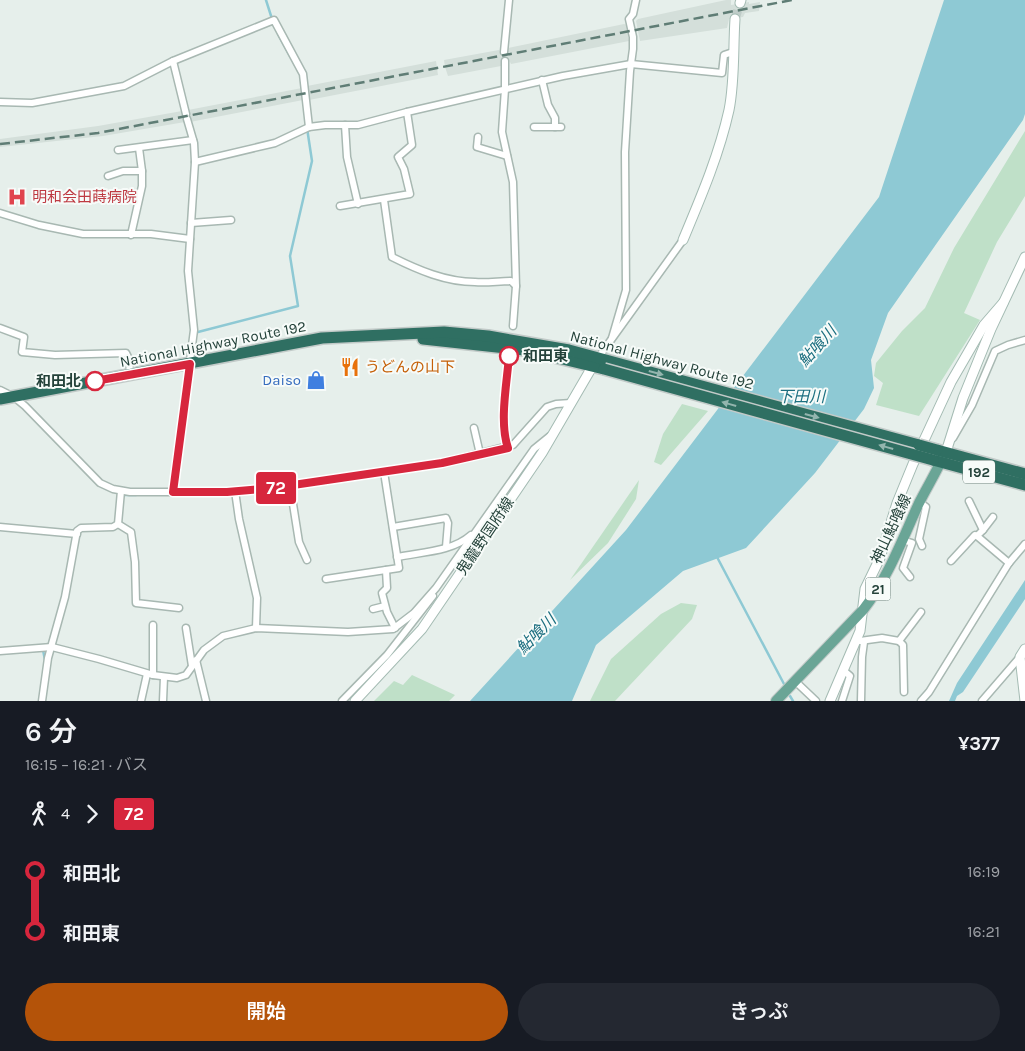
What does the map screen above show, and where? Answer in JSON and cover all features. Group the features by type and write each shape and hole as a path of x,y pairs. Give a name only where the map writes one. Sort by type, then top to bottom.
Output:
{"highway":[{"name":"National Highway Route 192","path":"0,399 322,338 357,335 404,335 433,340 487,344 601,363 939,456 1025,485"},
{"name":"National Highway Route 192","path":"939,456 1025,474"}],"main road":[{"name":"神山鮎喰線","path":"776,701 863,610 886,576 939,456"}],"street":[{"path":"504,52 509,0"},
{"path":"601,363 612,338 626,290 625,152 633,37 629,19 633,14 636,0"},
{"path":"612,338 683,240 713,168 729,110 733,80 735,19"},
{"path":"0,102 32,102 124,86 173,61 274,20 303,74 308,127"},
{"path":"196,162 275,143 308,127 358,125 542,80 631,64 722,73 724,55 733,52"},
{"path":"173,61 193,140 196,162 188,271 194,330 173,492"},
{"path":"505,61 506,89 502,132 513,182 516,286 513,326"},
{"path":"534,127 558,127 556,118 548,105 542,80"},
{"path":"340,206 384,200 410,194 404,169 398,156 412,145 407,112"},
{"path":"345,125 347,157 358,204"},
{"path":"478,137 477,146 507,156"},
{"path":"118,150 193,140"},
{"path":"131,235 142,186 139,148"},
{"path":"108,176 123,172 142,171"},
{"path":"384,200 392,257 417,269 446,278 474,282 511,280 516,286"},
{"path":"0,213 39,225 83,234 151,234 190,239"},
{"path":"191,223 231,220"},
{"path":"951,440 954,423 963,398 1003,303 1025,257"},
{"path":"861,701 861,641 865,589 880,558 897,503 943,398 984,325 1003,303"},
{"path":"0,328 24,337 22,352 55,355 126,353 130,360 130,375"},
{"path":"939,456 972,405 995,351 1025,340"},
{"path":"508,448 505,440 504,420 509,356"},
{"name":"鬼籠野国府線","path":"354,701 422,629 555,432 571,403 601,363"},
{"path":"0,390 14,397 63,443 96,480 108,487 121,491 235,491 290,486 442,463 508,448 518,440 547,407 571,403"},
{"path":"474,428 480,454"},
{"path":"0,650 52,647 150,675 177,678 186,675 204,650 223,636 256,628 348,632 380,631 395,628 414,613 436,588 534,449 555,432"},
{"path":"326,579 399,568 384,472"},
{"path":"290,486 299,542 307,560"},
{"path":"118,524 121,491"},
{"path":"235,491 239,519 257,598 256,628"},
{"path":"969,500 983,530"},
{"path":"920,502 926,507 919,539 922,546"},
{"path":"952,562 993,517"},
{"path":"393,527 446,518 448,523 446,548"},
{"path":"42,701 48,658 65,597 77,534 81,528 113,527 118,524"},
{"path":"118,524 131,532 135,562 136,603 179,608"},
{"path":"0,526 77,534"},
{"path":"398,556 446,548 464,541 478,530"},
{"path":"977,536 1009,563"},
{"path":"902,540 912,543 903,568 910,577"},
{"path":"921,701 929,692 1009,563 1025,544"},
{"path":"447,567 457,554 466,547"},
{"path":"386,570 387,588 382,593 385,606 395,628"},
{"path":"342,701 387,655 418,618 435,594 436,588"},
{"path":"373,609 385,606"},
{"path":"899,641 921,612"},
{"path":"141,701 150,675 153,625"},
{"path":"186,628 194,663 206,701"},
{"path":"861,641 882,638 899,641 903,645 904,692"},
{"path":"830,701 843,670 861,641"},
{"path":"982,701 1020,658 1025,649"},
{"path":"1020,658 1025,701"},
{"path":"862,666 869,673"},
{"path":"842,701 850,676 843,670"},
{"path":"163,701 164,677"},
{"path":"795,681 816,701"}],"shaded area":[{"path":"731,0 731,5 760,2 759,11 745,13 743,17 729,19 727,28 640,41 636,21 638,19"},
{"path":"624,24 627,25 629,41 511,64 509,60 502,61 501,66 448,76 445,67 444,60 499,50 500,53 508,51 508,48"},
{"path":"436,61 438,75 309,100 307,86"},
{"path":"302,88 303,100 190,122 184,119 185,122 103,136 0,147 0,139 98,126 182,111 183,115 188,110"}],"green space":[{"path":"1025,131 1025,196 997,242 964,313 980,320 919,416 876,405 883,383 874,376 876,363 902,331 925,308 954,248"},
{"path":"682,404 708,411 661,465 654,462 663,434"},
{"path":"639,480 636,499 608,543 570,580"},
{"path":"681,603 697,605 692,619 615,701 590,701 611,659 661,614"},
{"path":"412,675 455,695 449,701 374,701 394,681 403,685"}],"water":[{"name":"下田川","path":"944,0 1025,0 1025,114 1023,120 888,313 871,360 874,388 864,409 815,473 746,548 683,571 596,645 572,701 470,701 626,530 879,197"},
{"path":"1025,580 1025,599 963,692 957,696 955,701 949,701 957,683"}],"waterway":[{"path":"266,0 272,19"},
{"path":"278,34 290,56"},
{"path":"198,332 298,306 290,256 312,161 307,128"},
{"path":"122,495 136,495"},
{"path":"717,557 784,684"},
{"path":"43,650 45,660"},
{"path":"790,696 793,701"}],"tunnel":[{"path":"735,19 740,3"}],"railway":[{"path":"0,144 98,133 792,0"}],"bus line":[{"name":"72","path":"95,381 190,364 173,492 227,492 273,488 442,463 508,448 505,440 504,420 509,356"}],"place":[{"name":"明和会田蒔病院","path":"17,197"},
{"name":"和田東","path":"509,356"},
{"name":"うどんの山下","path":"350,367"},
{"name":"Daiso","path":"316,380"},
{"name":"和田北","path":"95,381"}],"water label":[{"name":"鮎喰川","path":"817,346"},
{"name":"鮎喰川","path":"536,634"}]}
